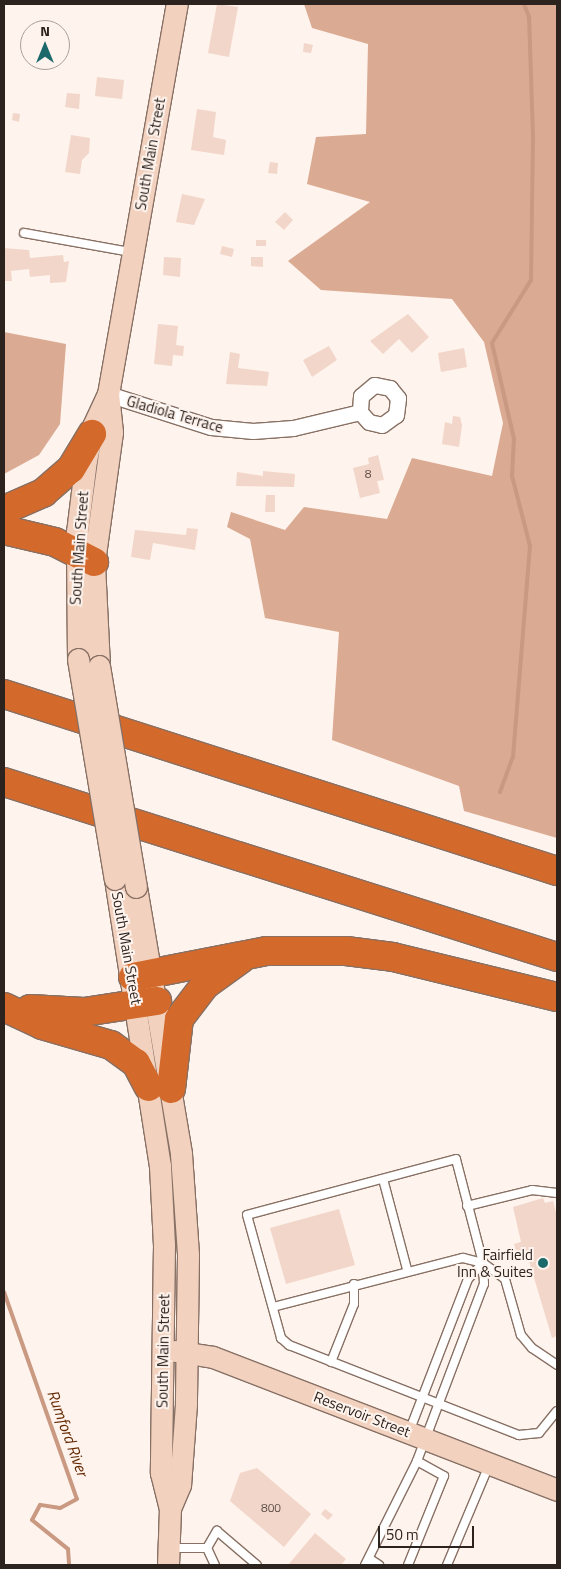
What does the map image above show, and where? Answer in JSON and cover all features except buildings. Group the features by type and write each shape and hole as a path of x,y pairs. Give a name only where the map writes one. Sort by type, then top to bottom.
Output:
{"highway":[{"path":"4,510 50,487 71,469 92,434"},
{"path":"4,530 85,557"},
{"path":"8,695 557,871"},
{"path":"4,782 557,957"},
{"path":"4,798 104,813"},
{"path":"142,976 252,953 307,949 393,957 557,997"},
{"path":"160,1088 174,1039 188,1003 221,970 252,953"},
{"path":"4,1006 54,1013 147,1002"},
{"path":"4,1006 42,1025 111,1044 136,1063 160,1088"}],"main road":[{"name":"South Main Street","path":"170,1508 180,1485 189,1352 188,1246 147,1002 142,976 115,879 78,659 92,434 108,394 177,4"},
{"name":"South Main Street","path":"108,394 112,432 85,557 99,666 136,886 142,976"},
{"name":"South Main Street","path":"160,1088 164,1245 164,1350 160,1473 170,1508 168,1556"},
{"name":"Reservoir Street","path":"164,1350 189,1352 417,1435 557,1490"}],"street":[{"name":"Gladiola Terrace","path":"108,394 231,430 293,428 360,412"}],"lane":[{"path":"24,233 133,252"},
{"path":"417,1435 437,1402 484,1284 483,1263 456,1159 247,1215 281,1338 289,1346 421,1397 437,1402 529,1436 539,1433 557,1412"},
{"path":"383,1179 407,1269"},
{"path":"467,1206 532,1190 557,1193"},
{"path":"273,1307 407,1269 462,1258 483,1263 505,1279 521,1334 532,1348 557,1365"},
{"path":"379,1565 368,1562 417,1460 417,1435 421,1397 468,1279 483,1263"},
{"path":"331,1362 354,1304 354,1284"},
{"path":"408,1565 444,1476 417,1460"},
{"path":"447,1565 489,1463"},
{"path":"168,1556 207,1548 217,1530 257,1565"},
{"path":"207,1548 215,1565"}],"shaded area":[{"path":"304,4 557,4 557,838 464,811 459,786 332,740 339,632 265,618 250,539 227,527 231,512 285,530 304,507 387,519 412,458 492,476 503,423 484,342 452,299 321,290 288,261 370,202 307,184 316,137 366,134 368,44 312,28"},
{"path":"4,332 66,344 60,424 39,455 4,474"}],"waterway":[{"path":"500,792 513,757 530,546 512,476 514,439 492,343 531,280 533,136 529,17 524,4"},
{"name":"Rumford River","path":"4,1292 77,1499 60,1508 40,1505 32,1520 68,1549 69,1565"}],"place":[{"name":"Fairfield Inn & Suites","path":"543,1263"}]}
